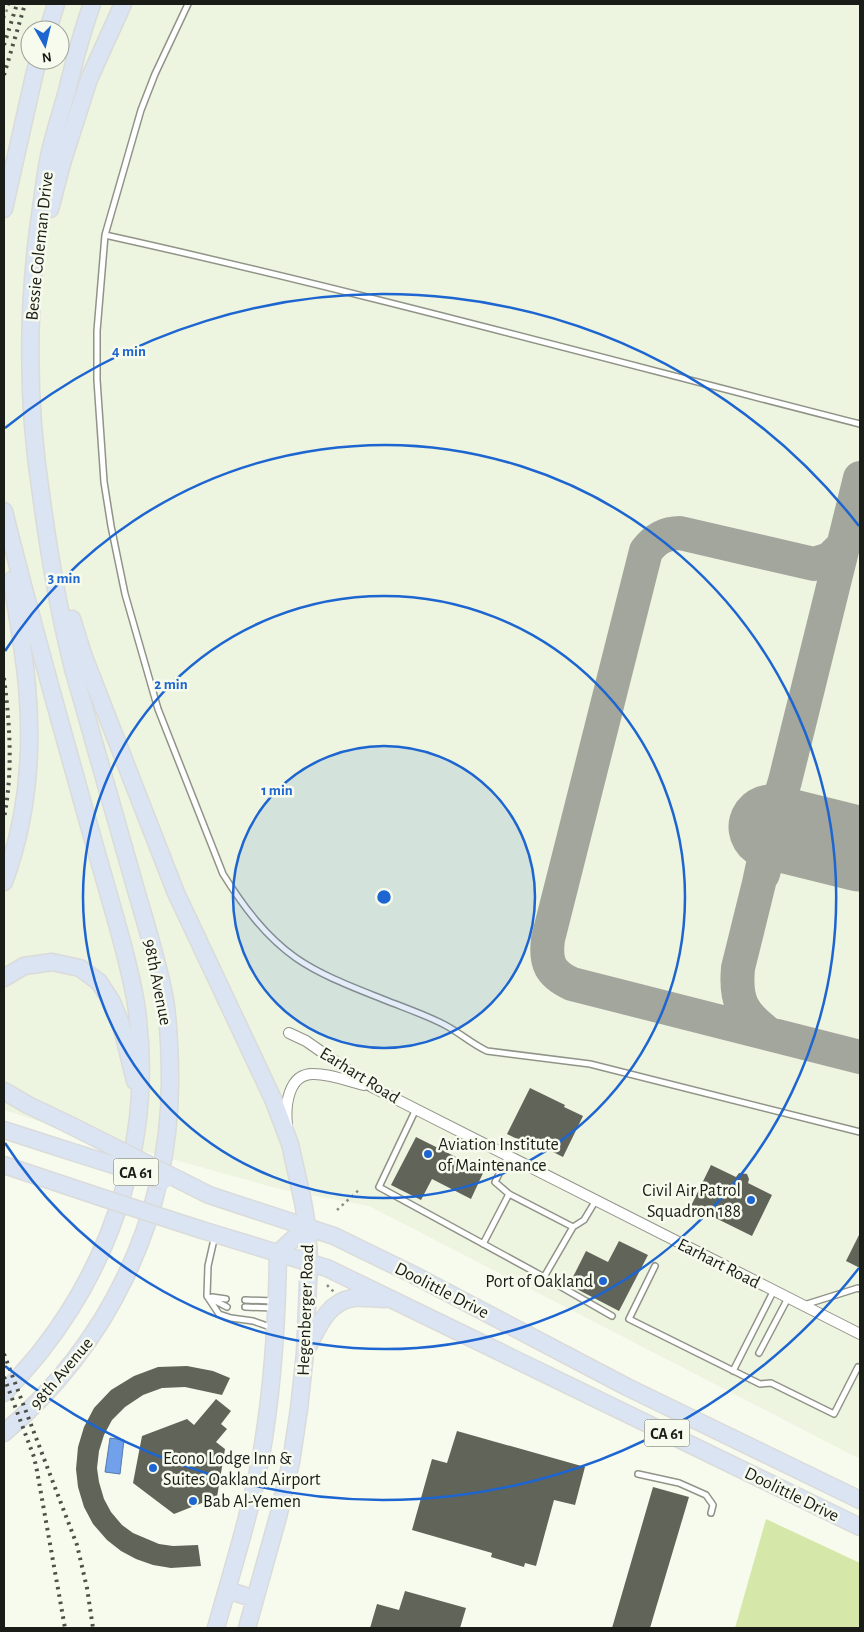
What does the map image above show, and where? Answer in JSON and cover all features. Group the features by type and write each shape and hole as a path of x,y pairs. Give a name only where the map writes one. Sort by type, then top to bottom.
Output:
{"main road":[{"path":"51,20 56,4"},
{"name":"Bessie Coleman Drive","path":"40,493 32,411 30,363 31,299 37,233 49,157 70,76 92,4"},
{"path":"31,299 63,160 89,79 123,4"},
{"name":"Bessie Coleman Drive","path":"4,209 36,70"},
{"path":"40,493 66,601 84,658 176,893 272,1100 290,1144 307,1226"},
{"name":"98th Avenue","path":"4,1433 29,1412 65,1373 98,1328 123,1283 142,1239 155,1195 164,1151 170,1103 170,1055 165,1002 154,953 73,668 59,604 40,493"},
{"name":"98th Avenue","path":"4,511 46,674 126,958 137,1010 141,1057 135,1142 128,1178 116,1217 98,1258 71,1308 41,1351 4,1393"},
{"path":"4,523 27,685 29,732 27,777 22,820 4,882"},
{"path":"4,978 24,966 52,962 80,968 99,982 112,1002 120,1024 139,1100"},
{"path":"4,1091 28,1105 209,1195"},
{"name":"Doolittle Drive","path":"4,1130 334,1236 414,1275 634,1390 860,1500"},
{"name":"Doolittle Drive","path":"4,1165 54,1183 327,1268 860,1527"},
{"name":"Hegenberger Road","path":"216,1628 249,1510 269,1404 276,1329 278,1252 307,1226"},
{"name":"Hegenberger Road","path":"247,1628 278,1517 291,1462 300,1409 305,1353 309,1261 307,1226"},
{"path":"305,1353 327,1312 339,1303 352,1298 392,1299"},
{"path":"227,1590 255,1600"}],"street":[{"name":"Earhart Road","path":"289,1033 306,1041 372,1087 860,1334"},
{"path":"290,1144 286,1105 290,1090 300,1078 312,1074 324,1075 372,1087"}],"lane":[{"path":"188,4 155,74 141,110 105,235 97,331 98,388 104,482 125,594 158,709 224,874 237,897 253,918 274,940 296,958 320,972 445,1025 488,1051 590,1064 860,1132"},
{"path":"105,235 183,252 860,424"},
{"path":"416,1109 379,1187 612,1316"},
{"path":"508,1156 495,1182 509,1194 573,1227"},
{"path":"483,1244 509,1194"},
{"path":"544,1277 573,1227 584,1220 596,1200"},
{"path":"209,1232 207,1296 219,1314 253,1321 276,1329"},
{"path":"655,1266 629,1319 733,1371 760,1384 771,1383 834,1414 858,1367"},
{"path":"804,1305 858,1288 860,1289"},
{"path":"733,1371 774,1290"},
{"path":"207,1296 226,1300"},
{"path":"207,1296 227,1307"},
{"path":"759,1353 788,1297"},
{"path":"245,1300 277,1304"},
{"path":"245,1307 277,1304"},
{"path":"638,1474 679,1483 706,1495 713,1505 711,1513"}],"path":[{"path":"4,18 9,4"},
{"path":"336,1210 361,1188"}],"shaded area":[{"path":"4,4 860,4 860,1459 369,1206 279,1189 57,1127 4,1110"}],"green space":[{"path":"766,1519 860,1563 860,1628 735,1628"}],"water":[{"path":"110,1438 124,1440 120,1474 105,1472"}],"building":[{"path":"530,1088 583,1116 563,1157 543,1147 542,1151 507,1134"},
{"name":"Aviation Institute of Maintenance","path":"416,1137 484,1171 471,1199 432,1179 421,1200 391,1185"},
{"name":"Civil Air Patrol Squadron 188","path":"711,1165 736,1177 739,1173 747,1174 748,1183 772,1195 752,1236 691,1206"},
{"path":"860,1233 860,1268 846,1261"},
{"name":"Port of Oakland","path":"619,1241 648,1255 619,1311 569,1285 586,1251 608,1262"},
{"path":"187,1366 213,1371 230,1378 222,1395 185,1387 162,1388 143,1395 125,1407 112,1420 104,1435 99,1451 97,1468 104,1499 111,1512 122,1525 133,1533 159,1544 173,1546 198,1545 201,1566 171,1568 153,1565 136,1559 121,1551 107,1540 93,1524 84,1507 78,1487 76,1469 78,1447 84,1427 94,1408 111,1390 134,1376 158,1367"},
{"path":"216,1399 231,1411 221,1424 227,1429 216,1442 225,1449 217,1497 174,1514 133,1483 142,1436 187,1419 194,1425"},
{"path":"457,1431 585,1467 575,1505 554,1500 536,1566 525,1563 524,1567 491,1557 492,1553 412,1530 432,1459 447,1463"},
{"path":"653,1487 689,1497 650,1628 612,1628"},
{"path":"405,1591 466,1608 460,1628 370,1628 377,1604 399,1610"}],"taxiway":[{"path":"769,1034 752,1020 742,1006 738,989 738,968 771,827 785,781 860,478"},
{"path":"844,545 830,559 814,564 680,533 670,534 661,538 646,551 548,939 547,955 554,972 572,984 860,1057"},
{"path":"763,874 768,858 779,847 794,842 825,840"}],"runway":[{"path":"771,827 860,849"}],"railway":[{"path":"4,45 17,4"},
{"path":"4,75 25,4"},
{"path":"4,678 10,748 9,783 4,818"},
{"path":"4,1354 77,1545 87,1588 93,1628"},
{"path":"4,1377 34,1457 65,1628"}],"place":[{"name":"Aviation Institute of Maintenance","path":"428,1154"},
{"name":"Civil Air Patrol Squadron 188","path":"751,1200"},
{"name":"Port of Oakland","path":"603,1281"},
{"name":"Econo Lodge Inn & Suites Oakland Airport","path":"153,1468"},
{"name":"Bab Al-Yemen","path":"193,1501"}]}
